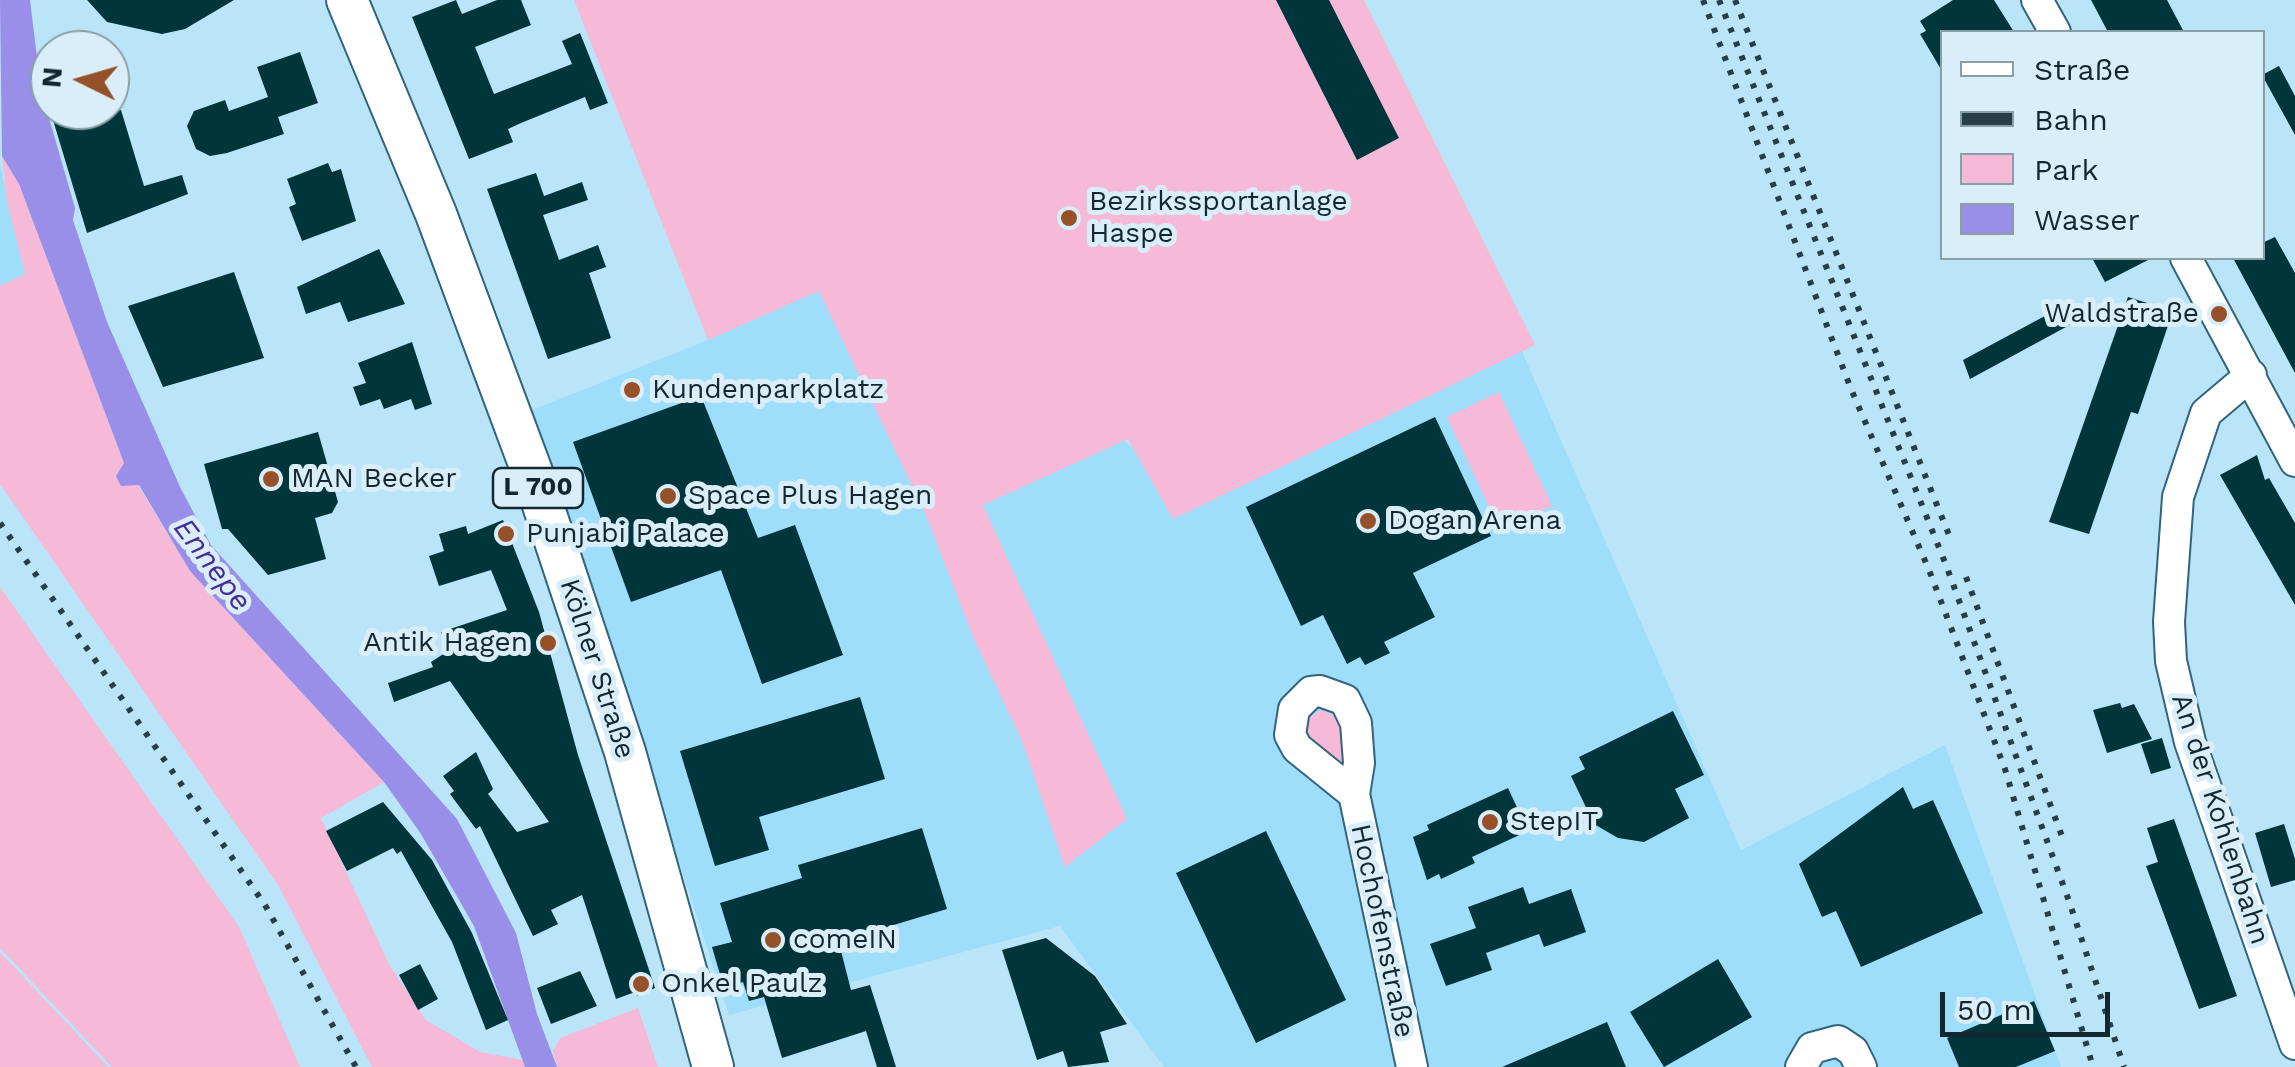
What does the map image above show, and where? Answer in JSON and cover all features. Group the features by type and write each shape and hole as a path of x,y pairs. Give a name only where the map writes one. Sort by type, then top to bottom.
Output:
{"main road":[{"name":"Kölner Straße","path":"347,0 436,214 532,472 625,752 713,1067"}],"street":[{"path":"2036,0 2055,30"},
{"path":"2187,260 2295,462"},
{"name":"An der Kohlenbahn","path":"2250,375 2206,413 2178,496 2169,622 2172,661 2190,742 2295,1044"},
{"name":"Hochofenstraße","path":"1354,794 1412,1067"},
{"path":"1801,1067 1812,1048 1838,1040 1853,1051 1861,1067"}],"shaded area":[{"path":"0,164 25,274 0,286"},
{"path":"845,278 1105,425 1197,501 1513,331 1741,850 1945,745 2061,1067 1164,1067 1060,926 729,1015 532,410 708,340"}],"green space":[{"path":"574,0 1364,0 1535,345 1173,519 1128,439 983,505 1127,819 1065,867 1022,741 974,639 926,515 819,291 708,340"},
{"path":"2,156 19,184 124,463 116,476 138,485 190,571 384,782 321,818 390,966 426,1020 480,1052 523,1060 525,1067 372,1067 278,885 0,484 0,286 25,274 7,201"},
{"path":"1499,392 1552,506 1500,530 1447,417"},
{"path":"0,587 239,927 300,1067 112,1067 0,948"},
{"path":"1322,710 1341,719 1345,768 1307,742 1303,730 1307,718"},
{"path":"0,952 108,1067 0,1067"},
{"path":"638,1008 658,1067 557,1067 553,1051 560,1038"}],"water":[{"name":"Ennepe","path":"0,0 30,0 34,30 30,30 30,130 53,130 75,208 73,220 107,322 181,489 211,545 457,819 516,933 537,1014 557,1067 525,1067 474,926 421,834 384,782 190,571 139,485 121,486 116,476 124,463 19,184 2,156"}],"building":[{"path":"87,0 234,0 185,29 162,34 107,22"},
{"path":"456,0 462,14 497,0 521,0 531,25 475,47 494,94 572,64 562,41 580,33 608,103 590,110 585,97 508,129 513,142 469,159 412,17"},
{"path":"1276,0 1329,0 1399,138 1357,160"},
{"path":"1953,0 1994,0 2013,30 1940,30 1940,68 1920,34 1926,31 1920,21"},
{"path":"2091,0 2167,0 2183,30 2107,30"},
{"path":"300,52 318,103 278,117 284,134 210,156 196,149 187,126 194,111 225,100 229,111 268,97 257,67"},
{"path":"2279,66 2295,96 2295,135 2265,80 2265,73"},
{"path":"56,130 127,130 144,186 182,175 188,194 87,233"},
{"path":"328,163 332,172 341,169 356,221 302,241 289,207 296,204 287,179"},
{"path":"536,173 544,196 582,182 588,200 543,215 559,260 598,245 606,267 589,273 611,338 548,359 487,189"},
{"path":"2275,237 2295,273 2295,373 2234,260 2265,260 2265,242"},
{"path":"379,249 405,304 348,322 340,302 306,314 297,287"},
{"path":"2093,260 2148,260 2105,282"},
{"path":"234,272 264,358 163,387 128,306"},
{"path":"2128,297 2173,311 2138,414 2131,412 2089,534 2049,522"},
{"path":"2069,303 2079,320 1970,379 1963,360"},
{"path":"412,342 432,404 415,410 411,399 384,409 380,399 360,406 353,387 366,383 358,363"},
{"name":"Space Plus Hagen","path":"701,396 758,538 795,525 843,655 762,684 721,570 631,602 573,442"},
{"name":"Dogan Arena","path":"1435,417 1491,536 1413,573 1435,617 1384,642 1390,653 1365,665 1360,657 1347,664 1323,615 1301,626 1246,507"},
{"path":"318,432 338,502 332,513 315,518 326,559 268,575 228,529 222,529 204,464"},
{"path":"2257,455 2265,480 2269,478 2295,523 2295,605 2220,475"},
{"path":"503,520 539,612 578,755 655,988 637,996 635,992 616,999 582,895 551,910 558,924 533,936 480,826 476,829 450,794 454,791 443,776 476,752 493,789 488,794 517,832 549,822 450,681 394,702 388,683 433,667 431,662 448,651 441,632 507,610 491,570 439,586 429,556 444,551 439,534 466,526 468,534"},
{"path":"860,697 885,779 759,817 769,850 715,866 680,751"},
{"path":"2120,703 2122,708 2134,704 2152,739 2107,753 2093,710"},
{"path":"1673,711 1704,775 1675,789 1689,818 1644,842 1618,838 1594,824 1571,776 1585,769 1579,757"},
{"path":"2162,738 2171,768 2151,774 2141,744"},
{"path":"1903,787 1913,809 1933,800 1983,913 1861,967 1836,911 1822,917 1799,864"},
{"path":"1508,788 1528,831 1472,857 1475,863 1441,879 1439,874 1427,880 1413,837 1429,830 1427,825"},
{"path":"383,802 432,860 472,933 508,1020 486,1030 452,942 401,851 397,854 393,848 347,871 326,831"},
{"path":"2174,819 2237,996 2199,1009 2146,866 2158,862 2147,828"},
{"path":"2284,824 2295,859 2295,880 2271,887 2255,833"},
{"path":"922,828 947,909 847,939 841,951 851,990 870,985 896,1067 877,1067 866,1031 782,1058 764,997 749,1001 743,982 724,988 712,947 732,942 720,903 802,878 798,865"},
{"path":"1266,831 1346,1000 1256,1043 1176,873"},
{"path":"1523,887 1529,904 1571,889 1586,932 1544,947 1539,934 1486,953 1492,970 1446,986 1430,944 1476,928 1468,907"},
{"path":"1046,938 1095,976 1127,1024 1100,1032 1109,1062 1068,1067 1063,1051 1037,1060 1002,950"},
{"path":"1718,959 1752,1017 1664,1067 1630,1012"},
{"path":"420,964 438,999 418,1010 399,975"},
{"path":"580,971 597,1006 551,1024 537,988"},
{"path":"2034,1001 2055,1051 2016,1067 1959,1067 1947,1038"},
{"path":"1607,1022 1626,1067 1502,1067"}],"railway":[{"path":"1703,0 1851,389 1929,570 2005,769 2093,1067"},
{"path":"1719,0 1946,565 2069,901 2124,1067"},
{"path":"1735,0 1949,535"},
{"path":"0,523 265,905 356,1067"},
{"path":"1966,577 2063,839"}],"place":[{"name":"Bezirkssportanlage Haspe","path":"1069,218"},
{"name":"Waldstraße","path":"2219,314"},
{"name":"Kundenparkplatz","path":"632,390"},
{"name":"MAN Becker","path":"271,479"},
{"name":"Space Plus Hagen","path":"668,496"},
{"name":"Dogan Arena","path":"1368,521"},
{"name":"Punjabi Palace","path":"506,534"},
{"name":"Antik Hagen","path":"548,643"},
{"name":"StepIT","path":"1490,822"},
{"name":"comeIN","path":"773,940"},
{"name":"Onkel Paulz","path":"641,984"}]}
